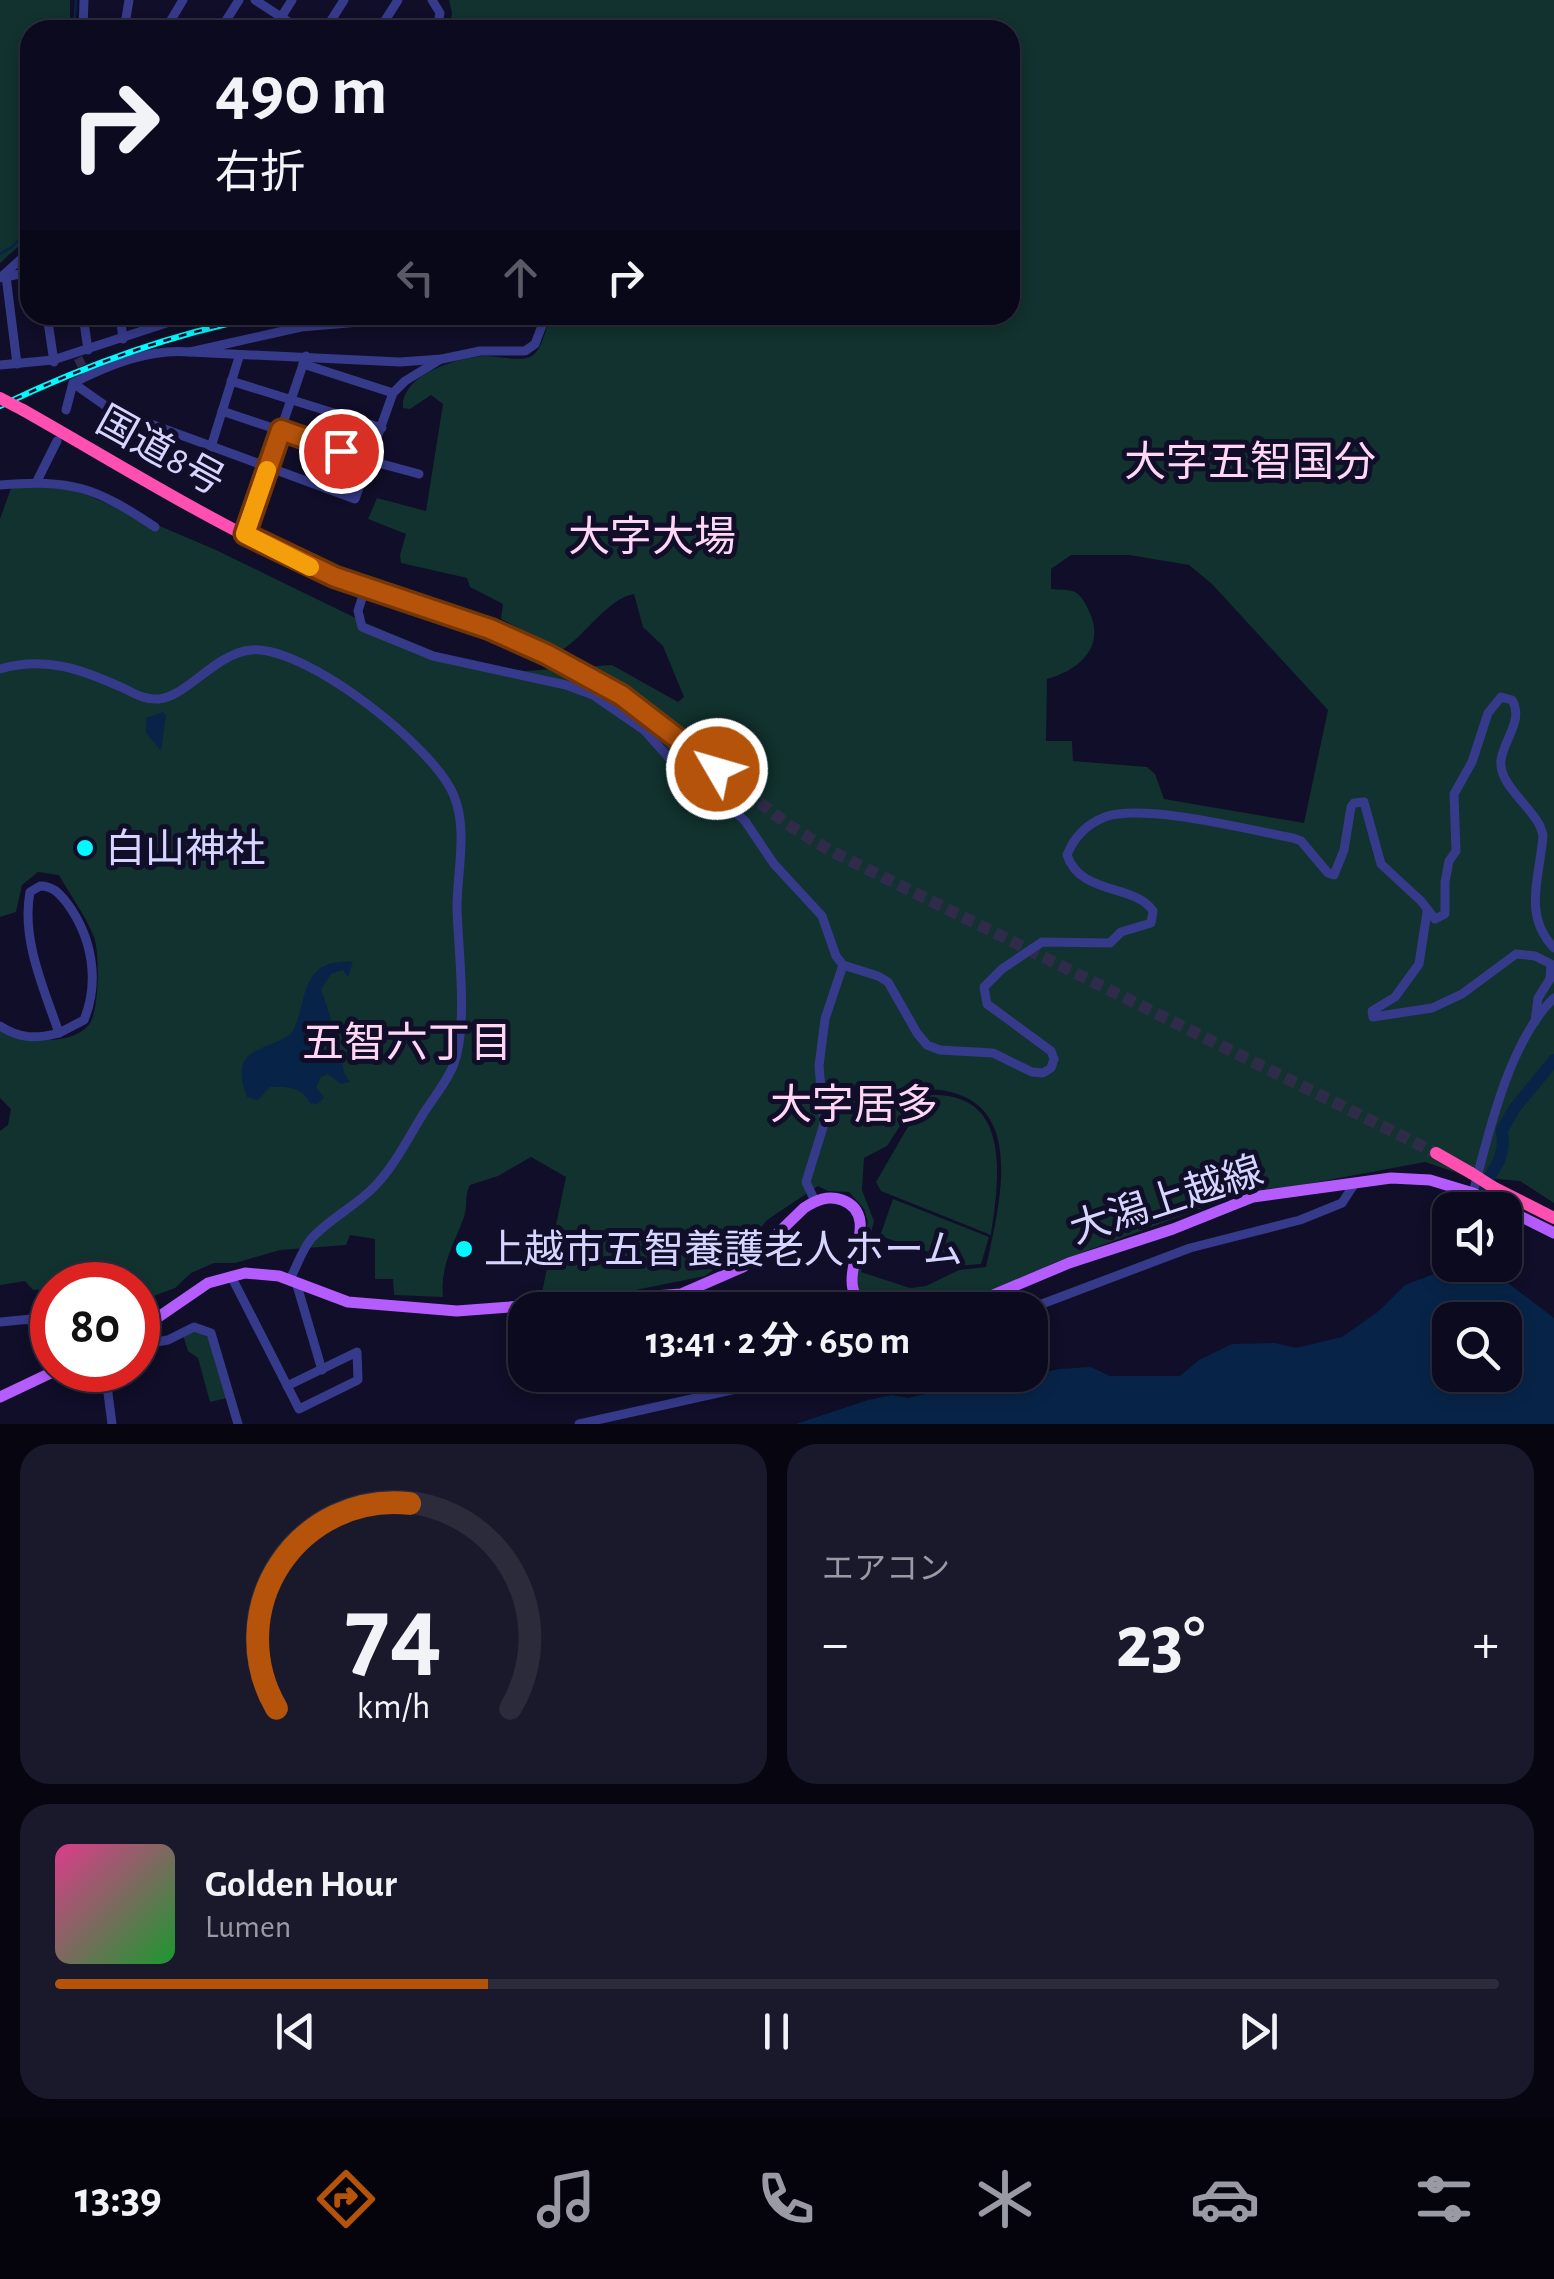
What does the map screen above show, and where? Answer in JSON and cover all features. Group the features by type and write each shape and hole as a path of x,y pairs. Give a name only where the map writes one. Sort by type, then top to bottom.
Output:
{"highway":[{"name":"国道8号","path":"0,398 306,565 490,629 578,670 648,714 717,769"},
{"path":"1436,1153 1554,1218"}],"main road":[{"name":"大潟上越線","path":"1000,1292 1253,1198 1391,1178 1416,1178 1466,1192"},
{"path":"160,1312 208,1282 258,1273 355,1303 457,1311 681,1294 743,1267 814,1201 831,1198 856,1208 860,1231 852,1286 855,1292"},
{"name":"大潟上越線","path":"1522,1217 1554,1233"},
{"path":"0,1397 30,1383"}],"street":[{"path":"168,0 181,3"},
{"path":"256,0 285,20"},
{"path":"282,18 292,0"},
{"path":"3,277 17,364"},
{"path":"48,325 53,360 57,364 78,358"},
{"path":"84,325 88,350"},
{"path":"121,325 123,339"},
{"path":"0,365 53,360 123,339 149,325"},
{"path":"190,352 324,325"},
{"path":"73,383 168,350 400,362 480,351 526,351 535,344 542,325"},
{"path":"211,447 239,358"},
{"path":"73,383 110,410 356,499 394,393 404,381 442,359"},
{"path":"305,360 394,393"},
{"path":"245,534 305,360"},
{"path":"232,381 382,428"},
{"path":"66,410 73,383"},
{"path":"222,411 420,474"},
{"path":"36,483 57,442"},
{"path":"0,484 66,483 116,501 155,528"},
{"path":"365,588 358,611 362,627 433,656 566,685 593,695 644,730 696,788 720,798 746,821 774,864 822,916 831,947 842,965 888,982 916,1033 940,1050 994,1053 1032,1072 1043,1073 1051,1068 1051,1052 987,1004 984,987 1002,969 1042,942 1110,943 1121,932 1151,923 1153,911 1148,903 1122,892 1104,890 1071,866 1067,855 1075,840 1082,830 1102,818 1138,814 1294,838 1301,841 1328,874 1334,875 1344,850 1351,807 1354,802 1364,802 1370,812 1378,858 1435,919 1445,914 1445,882 1449,861 1456,850 1454,794 1472,762 1488,713 1496,702 1508,697 1516,706 1516,718 1501,760 1502,775 1543,835 1535,918 1540,934 1554,948"},
{"path":"0,668 40,661 67,667 144,698 158,699 237,654 252,650 272,652 287,656 354,694 428,757 449,786 460,829 460,1042 453,1068 390,1168 354,1206 309,1241 293,1281 322,1370"},
{"path":"0,1026 31,1038 59,1033 84,1020 91,1002 92,964 84,933 55,890 40,886 30,892 28,901 30,942 59,1033"},
{"path":"1427,912 1419,964 1395,997 1372,1011 1373,1017 1432,1008 1462,994 1516,954 1535,956 1552,964 1550,979 1538,998 1535,1022"},
{"path":"814,1201 806,1182 824,1124 820,1046 824,1018 842,965"},
{"path":"1474,1192 1496,1104 1535,1022 1554,998"},
{"path":"1048,1302 1190,1248 1300,1220 1342,1203 1353,1186"},
{"path":"231,1276 287,1386 299,1409 358,1380 357,1352 287,1386"},
{"path":"0,1322 30,1319"},
{"path":"160,1341 194,1328 211,1332 238,1424"},
{"path":"108,1392 112,1424"},
{"path":"580,1424 723,1392"}],"green space":[{"path":"0,0 70,0 70,20 20,20 20,245 0,263"},
{"path":"449,0 1554,0 1554,1203 1520,1181 1466,1176 1425,1162 1291,1187 1251,1190 1054,1263 991,1291 859,1292 856,1274 868,1222 864,1209 849,1192 828,1191 818,1186 767,1220 746,1246 705,1276 626,1292 542,1292 566,1177 531,1157 498,1176 470,1185 464,1217 446,1265 443,1297 394,1295 393,1279 375,1279 375,1239 350,1235 346,1245 280,1250 235,1263 214,1263 160,1294 160,1262 30,1262 30,1287 25,1281 0,1285 0,1131 8,1125 11,1109 0,1098 0,1031 47,1040 82,1031 93,1016 98,981 94,937 59,875 38,872 22,885 16,912 0,917 0,519 11,488 62,487 87,495 440,654 525,671 612,665 678,702 684,697 663,646 643,627 634,594 606,610 562,650 501,619 503,604 470,587 467,578 401,563 406,534 368,519 377,498 426,511 443,404 431,395 410,409 403,408 405,396 420,378 458,361 482,356 530,357 541,345 548,325 1020,325 1020,20 451,20","holes":["1071,555 1129,555 1189,565 1212,584 1328,710 1304,823 1164,799 1155,774 1147,767 1073,761 1072,741 1046,741 1047,679 1079,663 1092,646 1094,635 1089,611 1080,596 1073,591 1051,589 1051,569","924,1089 958,1094 981,1108 994,1128 1001,1181 986,1267 959,1270 926,1286 910,1288 861,1272 874,1221 862,1190 864,1158 887,1146"]},
{"path":"931,1095 957,1098 976,1108 988,1124 997,1167 991,1235 881,1191 876,1182"},
{"path":"893,1199 989,1237 981,1264 954,1266 941,1256 880,1236"},
{"path":"196,1331 211,1339 227,1398 210,1402 198,1358 188,1351 183,1335"}],"water":[{"path":"163,712 166,715 161,751 146,733 146,718"},
{"path":"353,962 348,977 343,970 331,974 321,989 331,1019 324,1051 342,1061 350,1082 341,1084 328,1074 321,1077 316,1087 324,1098 317,1104 310,1103 298,1090 288,1088 270,1087 258,1100 247,1097 242,1080 245,1059 292,1033 314,974 336,963"},
{"path":"1432,1275 1432,1282 1506,1282 1554,1318 1554,1424 796,1424 892,1395 908,1398 933,1392 1048,1392 1048,1372 1059,1369 1091,1367 1110,1376 1180,1376 1199,1360 1232,1344 1275,1343 1296,1348 1342,1337 1379,1311 1405,1285"}],"waterway":[{"path":"75,20 76,0"},
{"path":"0,254 20,239"},
{"path":"1481,1192 1499,1161 1502,1130 1554,1060"}],"tunnel":[{"path":"78,358 87,376"},
{"path":"717,769 787,824 829,850 1436,1153"}],"railway":[{"path":"0,406 133,351 224,325"}],"slow traffic":[{"path":"267,470 245,534 310,567"}],"place":[{"name":"白山神社","path":"85,848"},
{"name":"上越市五智養護老人ホーム","path":"464,1249"}],"district":[{"name":"大字五智国分","path":"1250,461"},
{"name":"大字大場","path":"652,536"},
{"name":"五智六丁目","path":"407,1042"},
{"name":"大字居多","path":"854,1104"}],"route":[{"path":"341,451 281,430 245,534 335,577 490,629 546,654 621,695 717,769"}]}
